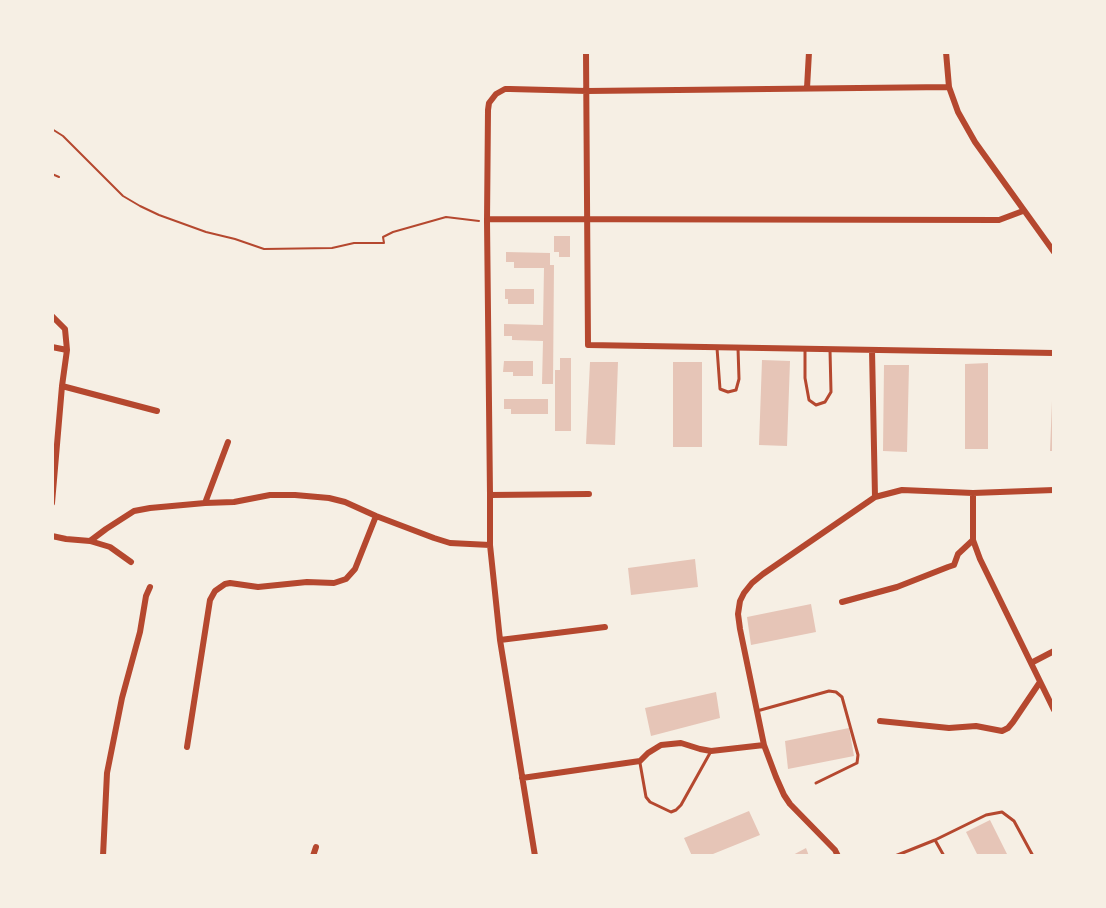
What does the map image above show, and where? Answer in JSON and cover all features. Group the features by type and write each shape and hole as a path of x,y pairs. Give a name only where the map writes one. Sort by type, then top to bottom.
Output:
{"street":[{"path":"586,52 588,345 1053,353"},
{"path":"807,88 809,52"},
{"path":"946,52 949,87 958,112 975,142 1053,252"},
{"path":"536,855 500,640 490,545 487,220 489,103 496,94 505,89 587,91 949,87"},
{"path":"487,220 999,220 1023,211"},
{"path":"52,316 65,329 67,350 52,503"},
{"path":"52,347 67,350"},
{"path":"872,350 875,497"},
{"path":"62,386 157,411"},
{"path":"205,503 228,442"},
{"path":"838,855 790,804 776,777 764,745 738,614 744,593 763,574 875,497 902,490 973,493 1053,490"},
{"path":"973,493 973,540 985,571 1053,710"},
{"path":"490,495 589,494"},
{"path":"90,541 134,511 234,502 270,495 295,495 345,502 450,543 490,545"},
{"path":"187,747 210,600 215,591 230,582 258,587 307,582 334,583 346,579 355,569 376,516"},
{"path":"52,536 90,541 110,547 131,562"},
{"path":"842,602 897,587 954,565 961,550 973,540"},
{"path":"103,855 107,773 122,698 150,587"},
{"path":"500,640 605,627"},
{"path":"1031,663 1053,651"},
{"path":"880,721 949,728 976,726 1002,731 1013,722 1040,682"},
{"path":"522,778 640,761 661,745 681,743 711,751 764,745"},
{"path":"313,855 316,847"}],"lane":[{"path":"717,348 720,389 728,392 736,390 739,379 738,348"},
{"path":"805,349 805,378 809,400 816,405 825,402 831,392 830,350"},
{"path":"757,711 829,691 836,692 842,697 858,755 857,763 816,783"},
{"path":"640,761 646,797 650,802 671,812 681,805 711,751"},
{"path":"895,855 935,840 987,815 1002,812 1014,821 1033,855"},
{"path":"935,840 944,855"}],"path":[{"path":"52,129 63,136 123,196 140,206 206,232 264,249 332,248 354,243 384,243 383,237 393,232 446,217 487,220"},
{"path":"52,174 59,177"}],"building":[{"path":"554,236 570,236 570,257 559,257 559,252 554,252"},
{"path":"506,252 550,253 550,265 554,265 553,384 542,384 543,341 512,340 512,336 504,336 504,324 543,325 544,268 514,268 514,262 506,262"},
{"path":"505,289 534,289 534,304 508,304 508,299 505,299"},
{"path":"560,358 571,358 571,431 555,431 555,370 560,370"},
{"path":"762,360 790,361 787,446 759,445"},
{"path":"504,361 533,361 533,376 513,376 513,372 503,372"},
{"path":"590,362 618,362 615,445 586,444"},
{"path":"673,362 702,362 702,447 673,447"},
{"path":"988,363 988,449 965,449 965,364"},
{"path":"884,365 909,365 907,452 883,451"},
{"path":"504,399 548,399 548,414 511,414 511,409 504,409"},
{"path":"1052,401 1054,401 1054,451 1050,451"},
{"path":"695,559 698,587 631,595 628,568"},
{"path":"811,604 816,632 751,645 747,617"},
{"path":"716,692 720,718 651,736 645,708"},
{"path":"849,728 854,756 788,769 785,741"},
{"path":"749,811 760,835 708,856 692,856 684,838"},
{"path":"990,820 1008,856 978,856 966,832"},
{"path":"806,848 809,856 791,856"}]}
